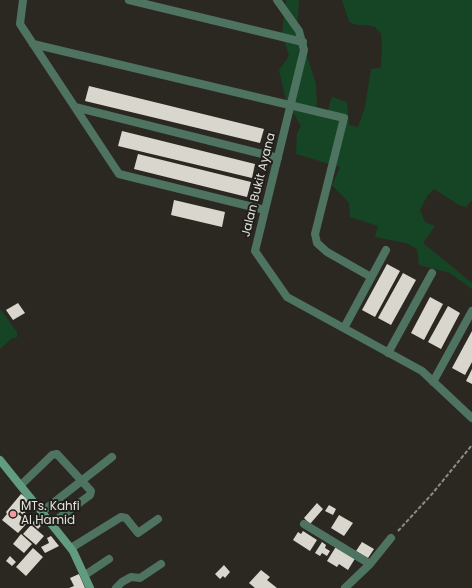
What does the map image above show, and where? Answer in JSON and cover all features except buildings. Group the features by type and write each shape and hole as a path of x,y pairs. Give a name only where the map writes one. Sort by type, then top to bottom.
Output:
{"street":[{"path":"23,0 20,24 119,174 265,210"},
{"path":"129,0 303,42"},
{"path":"276,0 298,31 303,42"},
{"name":"Jalan Bukit Ayana","path":"303,42 304,50 255,250 287,297 422,371 472,418"},
{"path":"33,44 344,118 315,234 318,243 327,252 372,277"},
{"path":"75,107 278,158"},
{"path":"344,328 386,250"},
{"path":"388,352 432,273"},
{"path":"433,382 472,311"},
{"path":"21,485 54,454 63,459 82,481 92,494 52,523"},
{"path":"43,511 112,458"},
{"path":"0,460 43,511 71,548 90,588"},
{"path":"71,548 121,517 126,518 138,533 158,519"},
{"path":"304,524 370,564"},
{"path":"345,588 370,564 391,538"},
{"path":"84,575 109,560"},
{"path":"116,588 122,582 131,577 140,578 161,564"}],"path":[{"path":"391,538 432,494 472,445"}],"green space":[{"path":"286,0 299,0 297,26 316,83 317,112 328,110 332,97 347,102 349,125 358,127 365,107 371,69 381,68 381,34 375,27 357,25 349,22 342,0 472,0 472,200 466,207 459,205 434,189 427,196 420,210 425,222 435,226 423,243 472,283 472,289 450,273 419,265 417,249 406,243 375,237 378,226 350,217 349,203 332,185 340,167 296,154 297,134 301,126 286,100 279,70 289,56 282,33"},
{"path":"1,310 17,332 17,337 11,339 0,349 0,311"}],"place":[{"name":"MTs. Kahfi Al Hamid","path":"13,514"}]}
